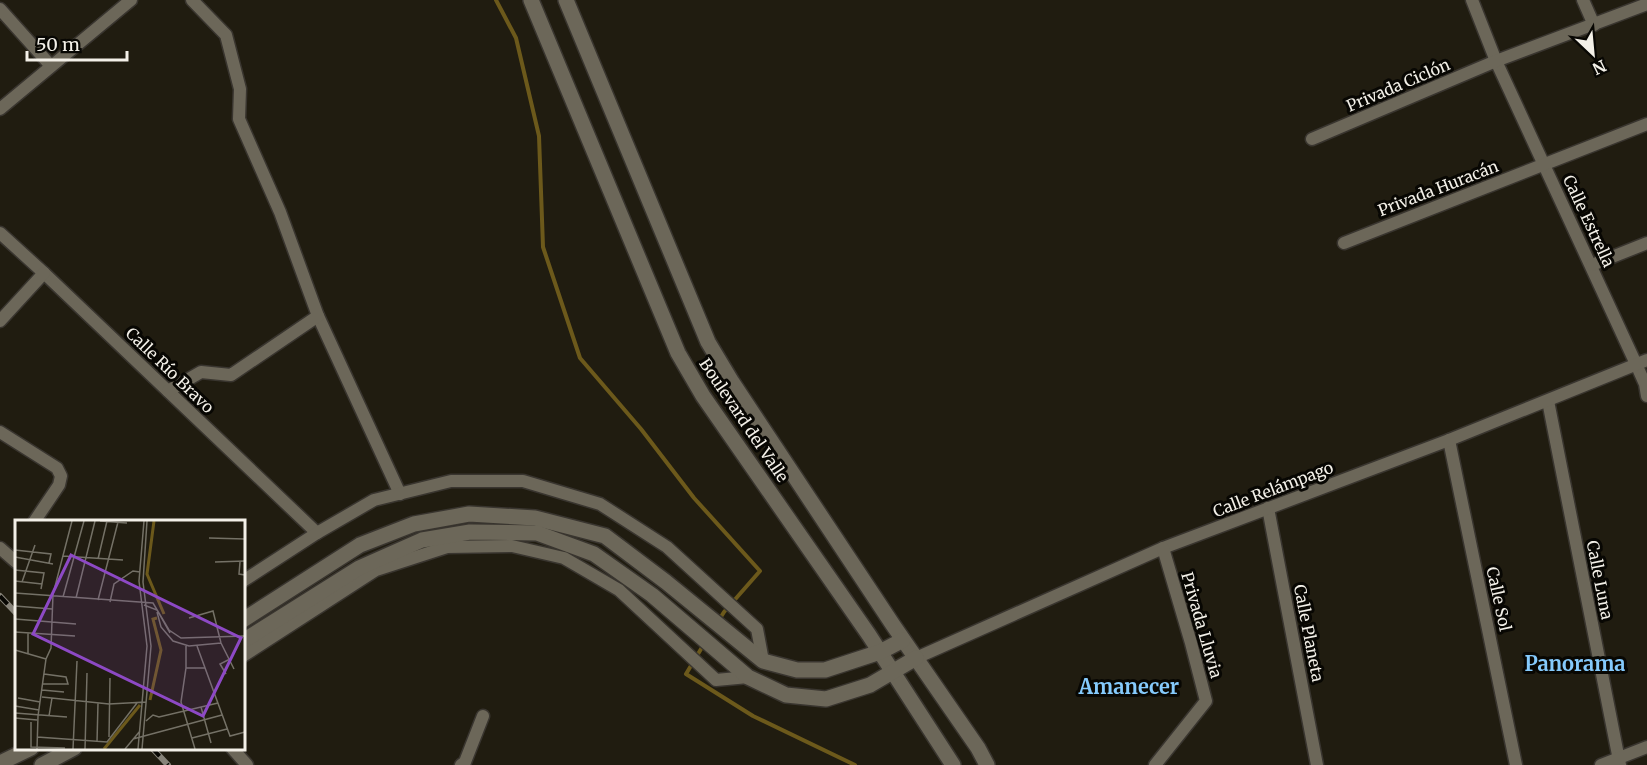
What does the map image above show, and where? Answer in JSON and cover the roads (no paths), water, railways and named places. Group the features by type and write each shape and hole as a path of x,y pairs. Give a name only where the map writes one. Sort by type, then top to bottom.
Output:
{"street":[{"path":"0,110 131,0"},
{"path":"192,0 226,35 240,89 238,119 280,212 318,316 400,494"},
{"name":"Boulevard del Valle","path":"531,0 678,353 703,396 880,652 953,765"},
{"name":"Boulevard del Valle","path":"566,0 708,342 903,640 978,748 987,765"},
{"name":"Calle Estrella","path":"1472,0 1496,61 1592,265 1642,362 1647,396"},
{"path":"1583,0 1594,25"},
{"name":"Privada Ciclón","path":"1312,139 1496,61 1647,4"},
{"path":"0,9 51,66"},
{"name":"Privada Huracán","path":"1344,243 1647,124"},
{"name":"Calle Río Bravo","path":"0,233 317,533"},
{"path":"1592,265 1647,243"},
{"path":"0,321 44,273"},
{"path":"168,391 201,372 231,375 318,316"},
{"name":"Calle Relámpago","path":"916,658 1163,548 1449,440 1642,362"},
{"name":"Calle Luna","path":"1548,401 1619,762"},
{"path":"0,432 57,468 61,476 60,485 35,520"},
{"name":"Calle Sol","path":"1449,440 1516,765"},
{"path":"244,579 374,500 451,482 523,481 600,504 667,547 757,629 764,661"},
{"name":"Calle Planeta","path":"1268,508 1317,765"},
{"path":"244,619 360,545 414,524 469,514 535,518 605,536 764,661 797,670 825,670 880,652 903,640"},
{"path":"244,640 359,567 422,540 470,532 537,533 594,554 652,594 748,677 786,695 826,699 870,685 916,658"},
{"path":"244,655 376,570 447,547 512,546 564,558 619,590 716,680 748,677"},
{"name":"Privada Lluvia","path":"1155,765 1206,701 1163,548"},
{"path":"461,765 465,762 483,716"},
{"path":"1601,765 1619,762 1647,747"},
{"path":"0,763 27,750"},
{"path":"42,765 70,750"},
{"path":"234,750 247,765"}],"waterway":[{"path":"496,0 516,38 539,136 543,247 580,358 641,429 694,498 760,571 719,620"},
{"path":"704,644 686,674 753,716 855,765"}],"railway":[{"path":"0,596 15,612"},
{"path":"154,750 168,765"}],"district":[{"name":"Panorama","path":"1575,663"},
{"name":"Amanecer","path":"1129,686"}]}
